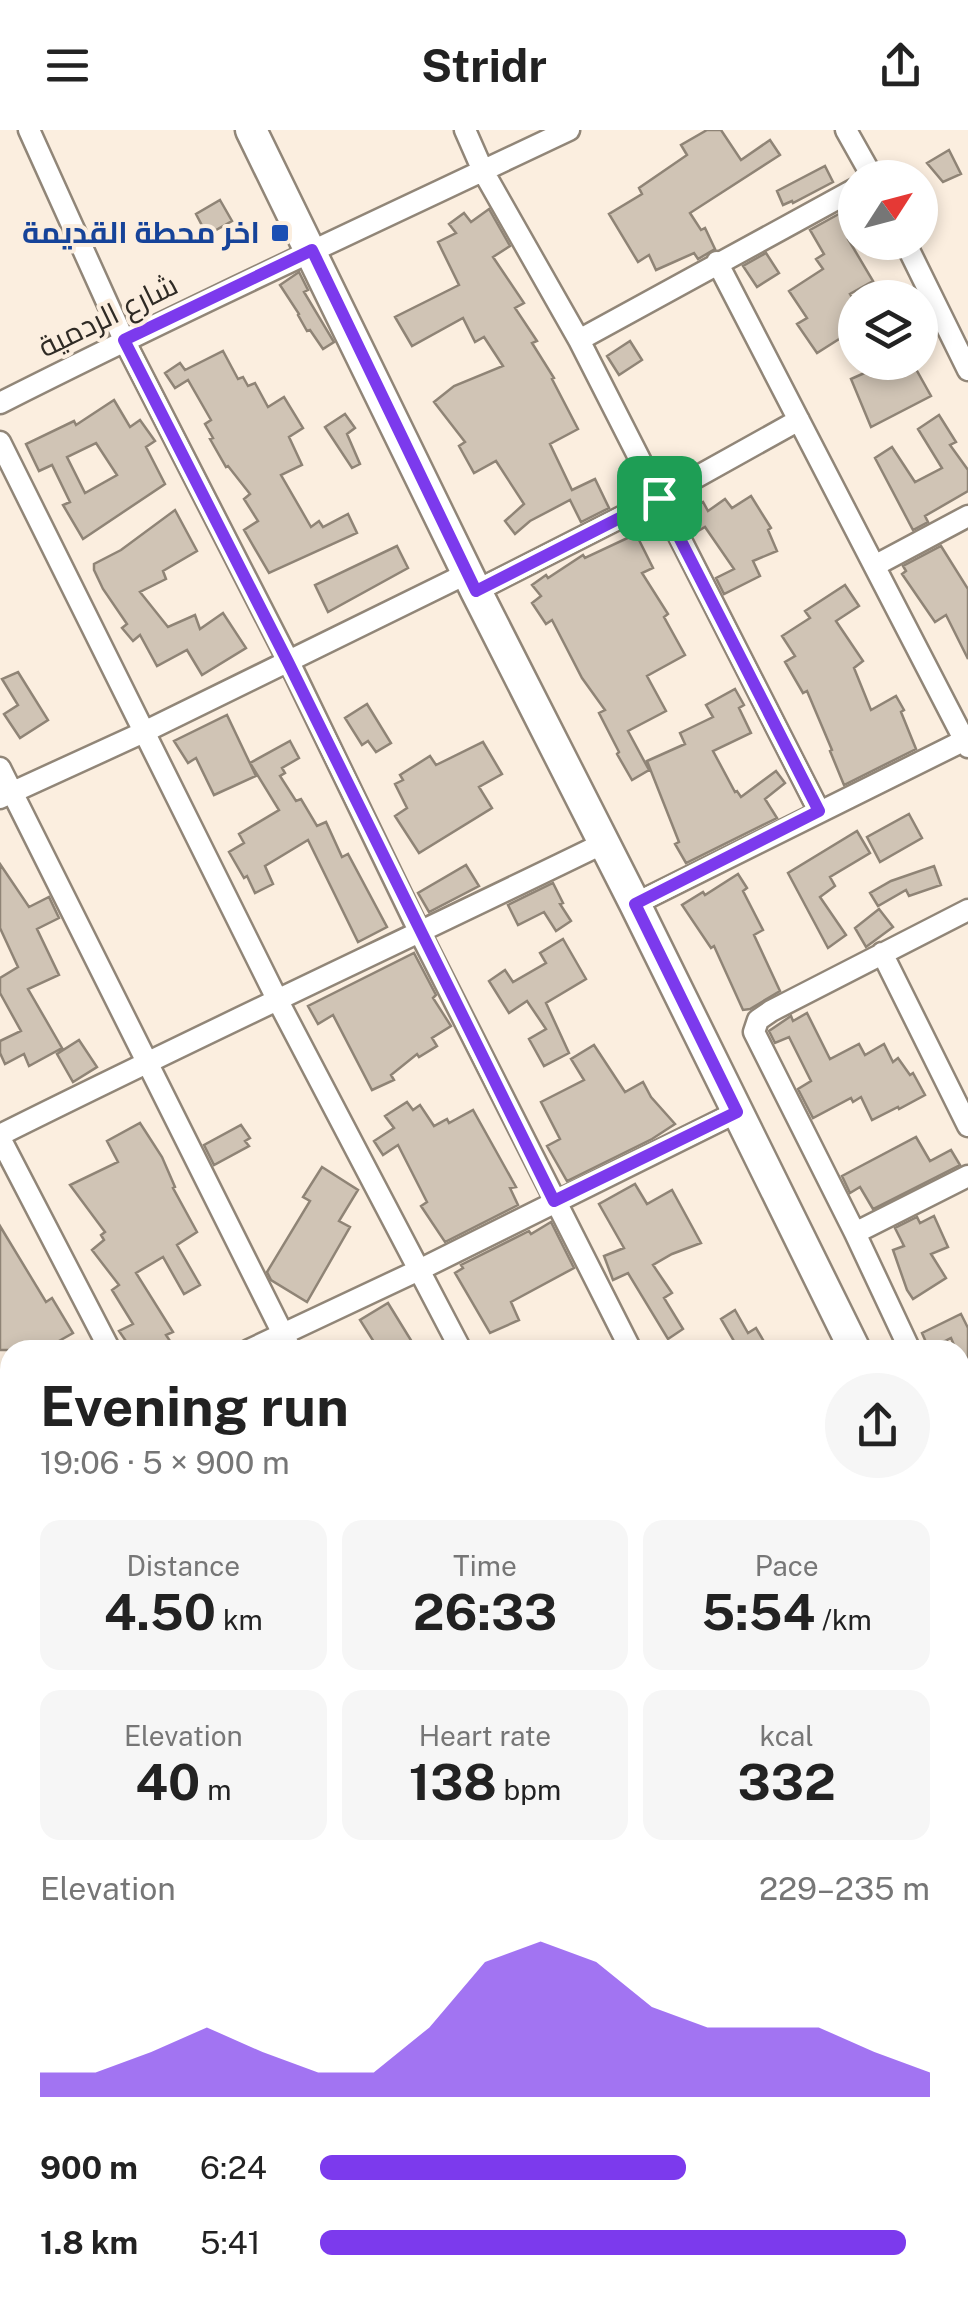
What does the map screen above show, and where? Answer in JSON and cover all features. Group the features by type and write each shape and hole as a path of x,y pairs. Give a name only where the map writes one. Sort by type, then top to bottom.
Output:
{"street":[{"path":"29,130 124,340 627,1340"},
{"path":"252,130 472,582 850,1340"},
{"path":"465,130 483,171 579,340 819,811"},
{"name":"شارع الردمية","path":"0,404 124,340 569,130"},
{"path":"846,130 863,160"},
{"path":"579,340 838,198"},
{"path":"914,260 966,359"},
{"path":"635,904 819,811 966,744 717,262"},
{"path":"7,795 288,662 659,498 799,420"},
{"path":"0,442 278,1001 456,1340"},
{"path":"876,565 968,516"},
{"path":"0,768 7,795 147,1061 286,1340"},
{"path":"105,1340 0,1137 147,1061 604,843"},
{"path":"905,1340 754,1032 758,1020 771,1011 968,910"},
{"path":"882,953 968,1126"},
{"path":"288,1340 554,1201 737,1112"},
{"path":"855,1233 968,1176"}],"building":[{"path":"707,130 721,130 741,160 770,140 780,155 690,213 701,230 705,228 715,249 698,259 694,253 656,270 649,255 638,262 609,214 642,194 639,188 687,155 681,145"},
{"path":"949,150 961,174 943,182 938,176 938,160 932,160"},
{"path":"825,166 833,182 783,205 777,191"},
{"path":"220,200 232,221 207,235 196,214"},
{"path":"489,209 510,246 493,257 524,303 515,308 537,341 532,343 578,429 550,444 572,490 595,479 609,508 581,522 570,500 530,521 515,534 505,521 524,504 496,461 474,473 459,446 465,442 434,402 454,386 503,366 484,337 475,342 463,318 412,346 395,317 459,285 438,242 456,233 449,224 464,213 471,222"},
{"path":"838,214 838,260 860,260 872,280 838,280 838,340 817,353 797,324 807,318 789,291 823,269 816,259 824,254 810,230"},
{"path":"766,253 779,273 757,287 743,266"},
{"path":"299,272 308,290 304,292 334,342 323,349 307,331 280,285"},
{"path":"630,341 642,360 619,375 607,356"},
{"path":"223,351 238,379 243,377 248,386 255,383 268,407 284,397 303,428 289,437 302,465 281,475 311,527 319,521 323,527 348,514 357,533 269,573 244,530 258,521 244,499 250,494 226,467 210,439 213,438 205,424 211,420 188,380 175,388 165,373 180,363 185,370"},
{"path":"851,380 922,380 931,396 871,427"},
{"path":"114,400 130,427 140,420 155,441 146,447 165,484 83,539 63,505 70,502 52,465 39,471 26,444 74,421 76,425","holes":["96,443 117,475 85,493 67,457"]},
{"path":"345,414 355,428 347,434 360,464 352,468 325,427"},
{"path":"939,415 956,442 950,445 968,470 968,491 925,516 928,522 913,530 875,458 892,447 915,482 942,468 918,429"},
{"path":"751,496 771,528 768,530 777,551 753,561 760,576 724,594 716,578 734,569 705,527 698,531 687,511 703,502 708,511 725,499 732,508"},
{"path":"175,510 197,551 163,571 166,579 140,592 168,627 195,615 200,629 223,613 246,648 202,675 187,650 157,666 140,635 133,641 122,628 127,624 94,570 94,564 121,550"},
{"path":"636,534 653,568 642,573 668,614 664,617 685,655 647,676 666,711 628,731 649,770 632,780 599,713 605,710 582,678 552,620 546,624 532,603 541,596 532,585 583,555 585,558"},
{"path":"397,546 408,568 328,612 315,585"},
{"path":"941,546 968,589 968,659 946,615 935,622 902,574 906,571 903,566"},
{"path":"845,585 859,606 836,621 863,661 854,668 871,710 896,696 916,749 844,785 807,691 803,693 785,662 795,656 782,636 810,618 805,611"},
{"path":"18,672 48,720 20,738 4,714 18,705 2,679"},
{"path":"735,689 751,733 713,751 741,797 776,771 785,783 765,799 777,818 686,863 675,844 679,842 647,761 685,744 680,733 713,717 706,705"},
{"path":"367,704 391,743 376,752 368,741 362,745 345,718"},
{"path":"227,715 256,776 214,795 196,758 188,763 174,741"},
{"path":"290,741 299,758 282,768 285,773 280,776 296,801 301,799 317,826 326,822 342,857 348,854 387,927 358,942 308,840 265,866 273,884 255,893 229,852 244,843 239,834 279,810 250,763"},
{"path":"483,742 502,774 479,787 492,808 419,853 395,816 407,808 395,784 403,780 400,775 430,756 436,765"},
{"path":"909,814 922,838 880,862 867,837"},
{"path":"857,831 870,853 830,877 835,886 820,897 846,935 828,948 788,873"},
{"path":"0,864 29,907 49,897 59,918 37,929 59,975 28,989 62,1048 29,1066 24,1054 5,1064 0,1053 0,1041 21,1031 0,993 0,978 18,967 0,928"},
{"path":"466,865 479,886 429,912 418,893"},
{"path":"934,866 941,885 909,896 906,890 878,906 870,893 891,881"},
{"path":"738,874 763,930 754,935 780,991 743,1010 714,946 711,948 682,905"},
{"path":"553,883 571,921 556,931 544,912 518,925 508,905"},
{"path":"879,909 893,927 866,947 855,928"},
{"path":"563,939 586,979 546,1003 569,1053 544,1066 529,1039 546,1029 527,1001 509,1013 489,981 505,970 513,982 546,963 540,953"},
{"path":"414,953 436,995 433,998 451,1026 432,1038 437,1046 419,1057 417,1054 391,1075 394,1080 372,1090 333,1015 318,1024 308,1006"},
{"path":"807,1013 830,1059 859,1044 865,1055 884,1044 893,1062 898,1058 910,1075 913,1073 925,1095 872,1120 861,1097 853,1102 851,1098 813,1118 798,1089 811,1081 789,1037 775,1043 769,1031 791,1016 793,1021"},
{"path":"79,1040 97,1067 73,1082 57,1054"},
{"path":"594,1045 625,1092 643,1082 675,1124 567,1181 547,1146 560,1139 541,1102 584,1080 571,1059"},
{"path":"407,1102 413,1110 420,1105 434,1126 473,1110 516,1187 510,1188 518,1205 445,1242 421,1206 427,1202 398,1145 383,1155 374,1141 394,1128 385,1116"},
{"path":"140,1123 162,1157 173,1188 197,1232 177,1245 200,1285 184,1294 163,1257 136,1273 173,1332 166,1335 169,1340 125,1340 119,1331 133,1324 112,1290 119,1285 92,1250 104,1240 101,1235 105,1232 70,1185 118,1162 107,1141"},
{"path":"241,1125 250,1138 245,1141 249,1146 214,1165 204,1145"},
{"path":"916,1137 930,1161 951,1150 960,1165 873,1209 860,1187 850,1193 842,1176"},
{"path":"322,1167 358,1190 339,1221 350,1227 307,1302 271,1280 267,1272 310,1201 303,1197"},
{"path":"635,1184 647,1204 672,1190 701,1243 653,1265 672,1293 664,1298 683,1329 668,1339 628,1273 613,1280 604,1256 624,1248 599,1204"},
{"path":"934,1216 948,1247 931,1254 946,1278 913,1299 893,1250 904,1246 895,1228 917,1217 920,1223"},
{"path":"551,1222 574,1268 511,1302 519,1320 490,1333 455,1273 463,1268 461,1265"},
{"path":"0,1226 46,1302 52,1298 73,1333 61,1340 0,1340"},
{"path":"388,1303 411,1340 373,1340 360,1320"},
{"path":"735,1310 748,1333 756,1328 763,1340 733,1340 721,1319"},
{"path":"961,1314 968,1328 968,1340 925,1340 922,1333"}],"place":[{"name":"اخر محطة القديمة","path":"280,233"}],"route":[{"path":"312,250 476,591 659,498 819,811 635,904 737,1112 554,1201 124,340 312,250"}]}
